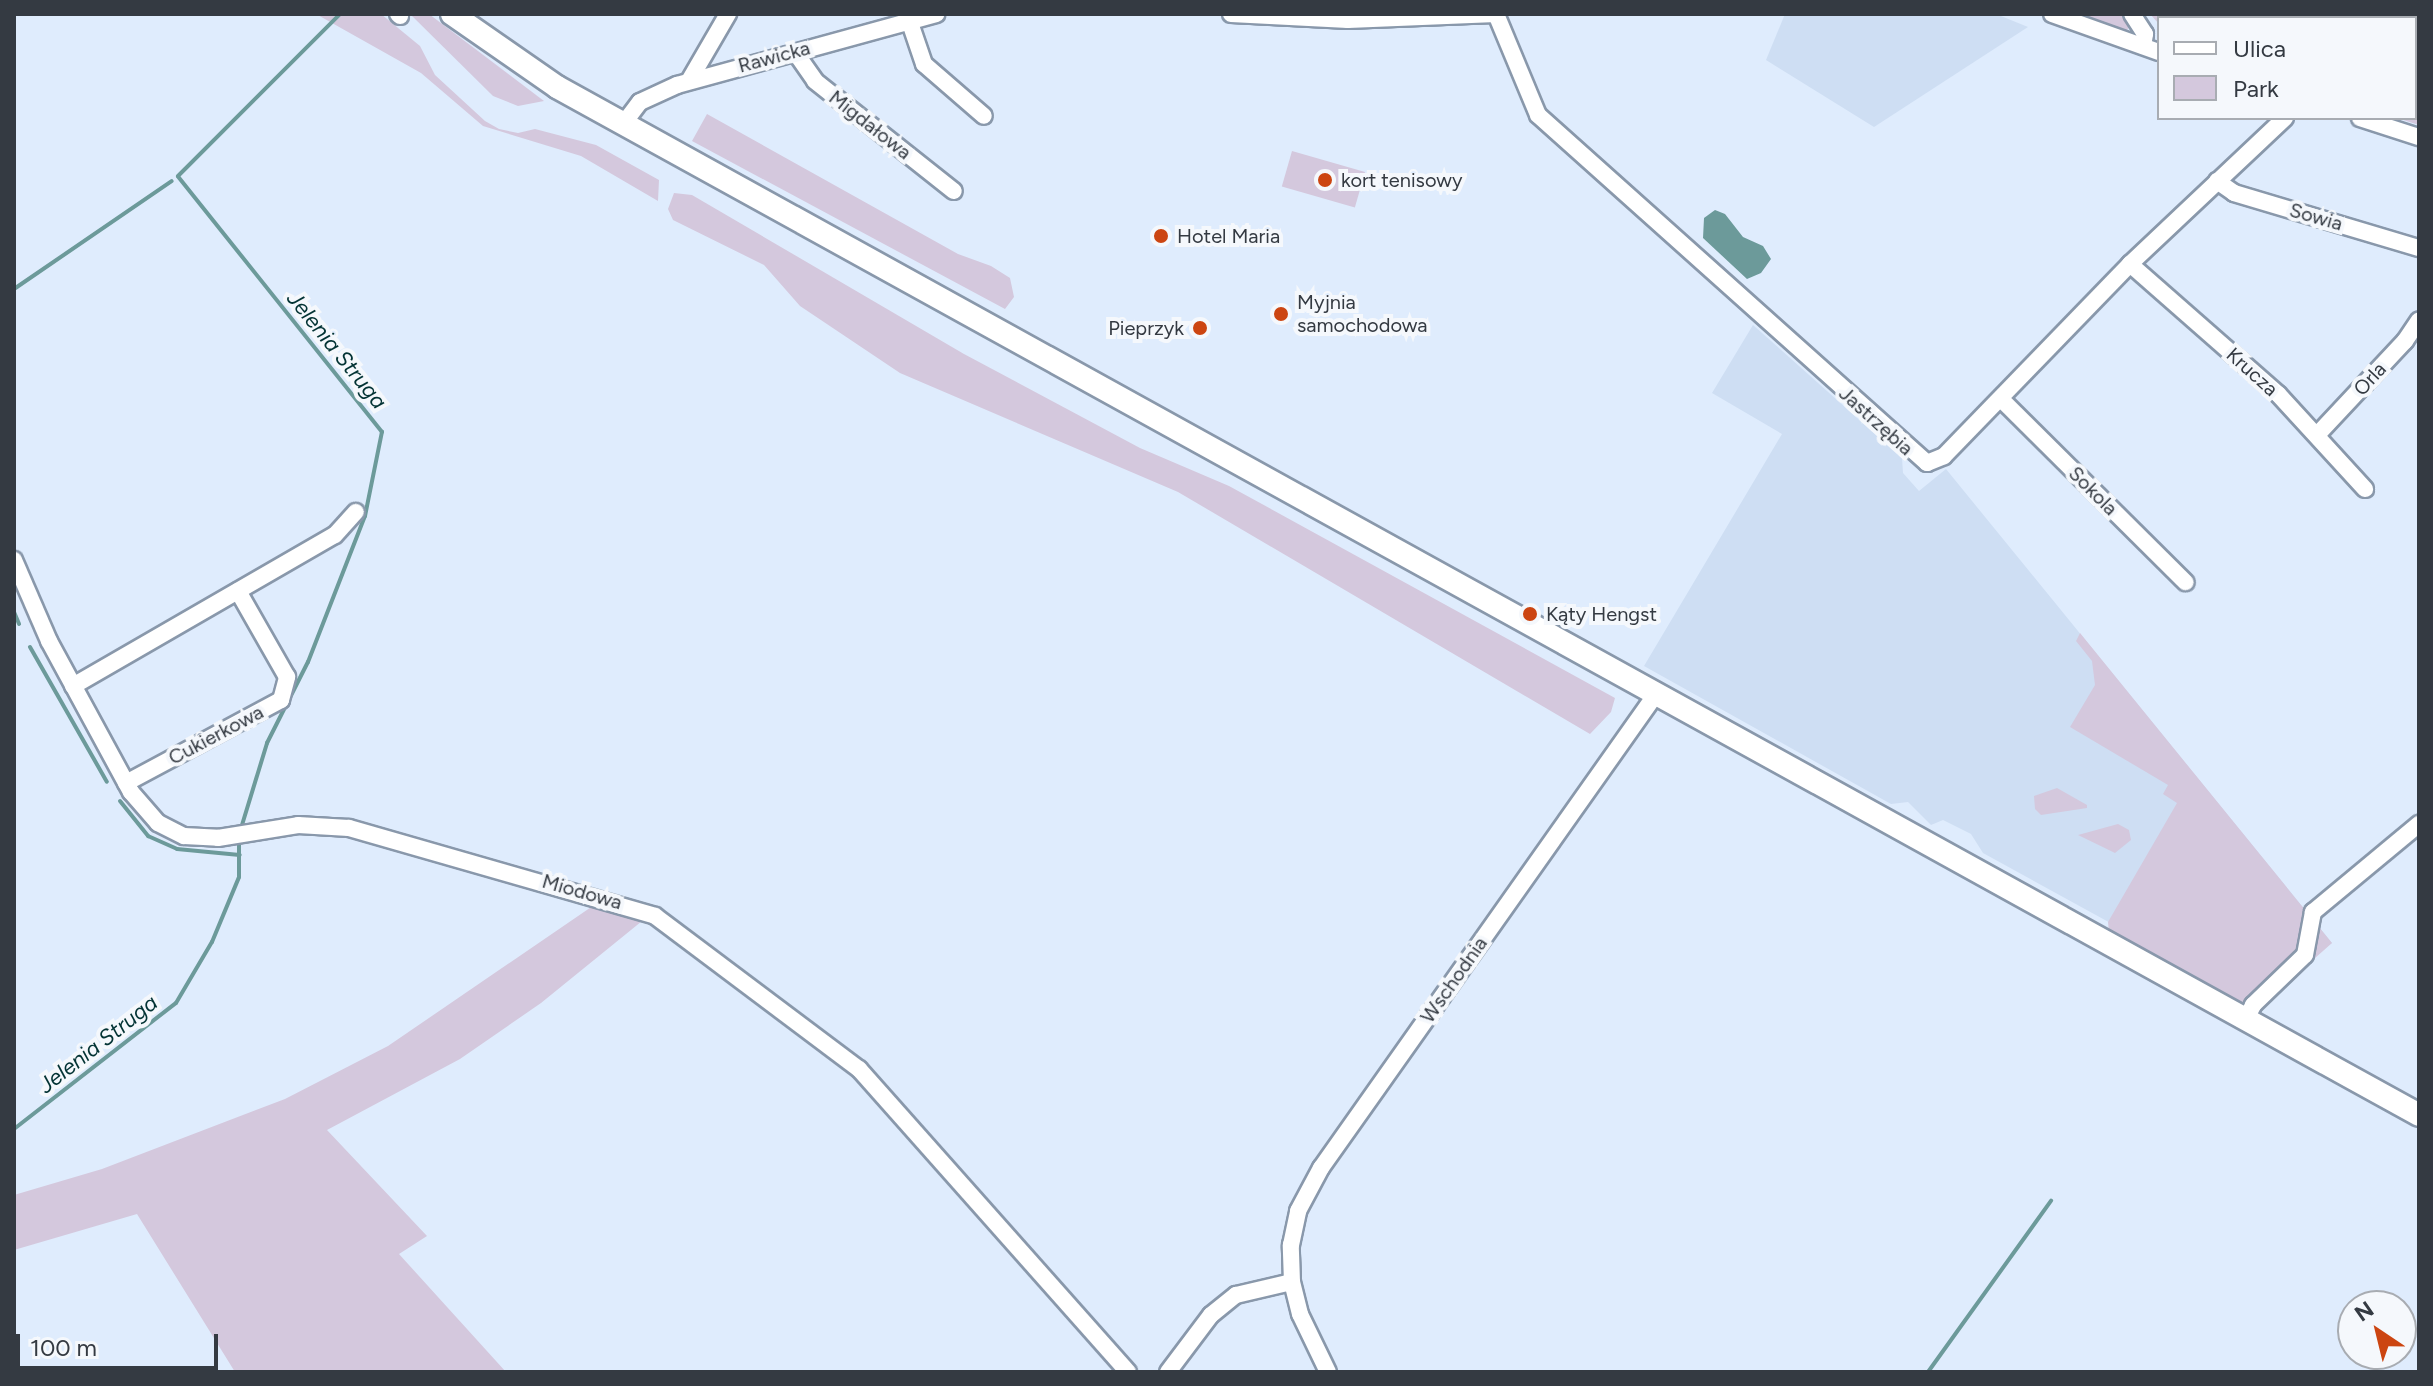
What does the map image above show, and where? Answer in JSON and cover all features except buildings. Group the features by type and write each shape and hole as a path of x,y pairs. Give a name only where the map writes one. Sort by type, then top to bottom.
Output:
{"main road":[{"path":"452,14 521,65 624,123 2419,1115"}],"street":[{"path":"689,81 728,14"},
{"name":"Rawicka","path":"624,123 640,102 689,81 907,18 936,14"},
{"path":"1231,14 1394,17 1496,14"},
{"name":"Jastrzębia","path":"1496,14 1538,115 1920,460 1927,463 1944,456 2130,264 2283,120"},
{"path":"2052,14 2151,49"},
{"path":"2132,14 2151,49"},
{"path":"907,18 924,64 984,116"},
{"name":"Migdałowa","path":"795,52 815,81 954,191"},
{"path":"2366,120 2419,137"},
{"name":"Sowia","path":"2217,181 2234,193 2419,248"},
{"name":"Krucza","path":"2130,264 2317,435 2365,489"},
{"name":"Orla","path":"2317,435 2405,341 2419,320"},
{"name":"Sokola","path":"2001,399 2185,582"},
{"path":"73,686 335,535 356,512"},
{"name":"Miodowa","path":"14,560 73,686 126,783 158,823 184,836 218,838 298,825 349,828 655,916 859,1069 1128,1372"},
{"name":"Cukierkowa","path":"126,783 281,700 287,677 238,591"},
{"name":"Wschodnia","path":"1328,1372 1300,1314 1292,1282 1291,1245 1298,1211 1315,1176 1656,694"},
{"path":"2246,1019 2253,1005 2305,955 2313,912 2419,824"},
{"path":"1168,1372 1211,1315 1236,1295 1292,1282"}],"shaded area":[{"path":"1785,14 1996,14 2028,27 1874,127 1766,60"},
{"path":"1715,210 1725,214 1743,237 1763,246 1771,259 1761,273 1747,279 1703,238 1704,218"},
{"path":"1753,325 1902,458 1903,473 1919,491 1946,469 2332,943 2249,999 1983,853 1971,834 1943,820 1931,825 1908,802 1891,804 1644,666 1782,434 1712,393"}],"green space":[{"path":"316,14 381,14 420,46 435,75 485,121 499,129 518,133 535,129 596,145 659,180 658,201 581,156 483,126 421,73"},
{"path":"410,14 429,14 544,101 518,106 493,96"},
{"path":"2078,14 2124,14 2131,20 2127,31"},
{"path":"2150,14 2419,14 2419,125 2403,120 2417,120 2417,16 2157,16 2157,22"},
{"path":"707,114 958,254 991,266 1010,278 1014,297 1005,309 692,141"},
{"name":"kort tenisowy","path":"1292,151 1365,172 1355,208 1282,187"},
{"path":"674,193 692,195 964,354 1140,448 1229,486 1615,698 1611,712 1590,734 1178,492 900,373 800,306 764,265 673,220 668,209"},
{"path":"2080,633 2332,943 2271,997 2235,1004 2109,932 2108,922 2177,803 2163,794 2168,785 2070,727 2095,685 2092,661 2076,641"},
{"path":"2057,788 2087,805 2087,808 2041,815 2035,809 2034,796"},
{"path":"2118,824 2129,830 2131,840 2115,853 2078,835"},
{"path":"600,901 647,917 541,1003 460,1059 327,1130 427,1236 399,1254 506,1372 235,1372 137,1214 14,1250 14,1195 102,1169 285,1099 388,1046"}],"waterway":[{"name":"Jelenia Struga","path":"242,825 267,743 308,662 365,516 382,432 178,176 340,14"},
{"path":"14,289 172,181"},
{"path":"14,612 19,624"},
{"path":"30,647 107,782"},
{"path":"120,801 148,836 177,849 240,855"},
{"name":"Jelenia Struga","path":"14,1129 176,1003 212,942 239,877 239,842"},
{"path":"1928,1372 2051,1201"}],"place":[{"name":"kort tenisowy","path":"1325,180"},
{"name":"Hotel Maria","path":"1161,236"},
{"name":"Myjnia samochodowa","path":"1281,314"},
{"name":"Pieprzyk","path":"1200,328"},
{"name":"Kąty Hengst","path":"1530,614"}]}
